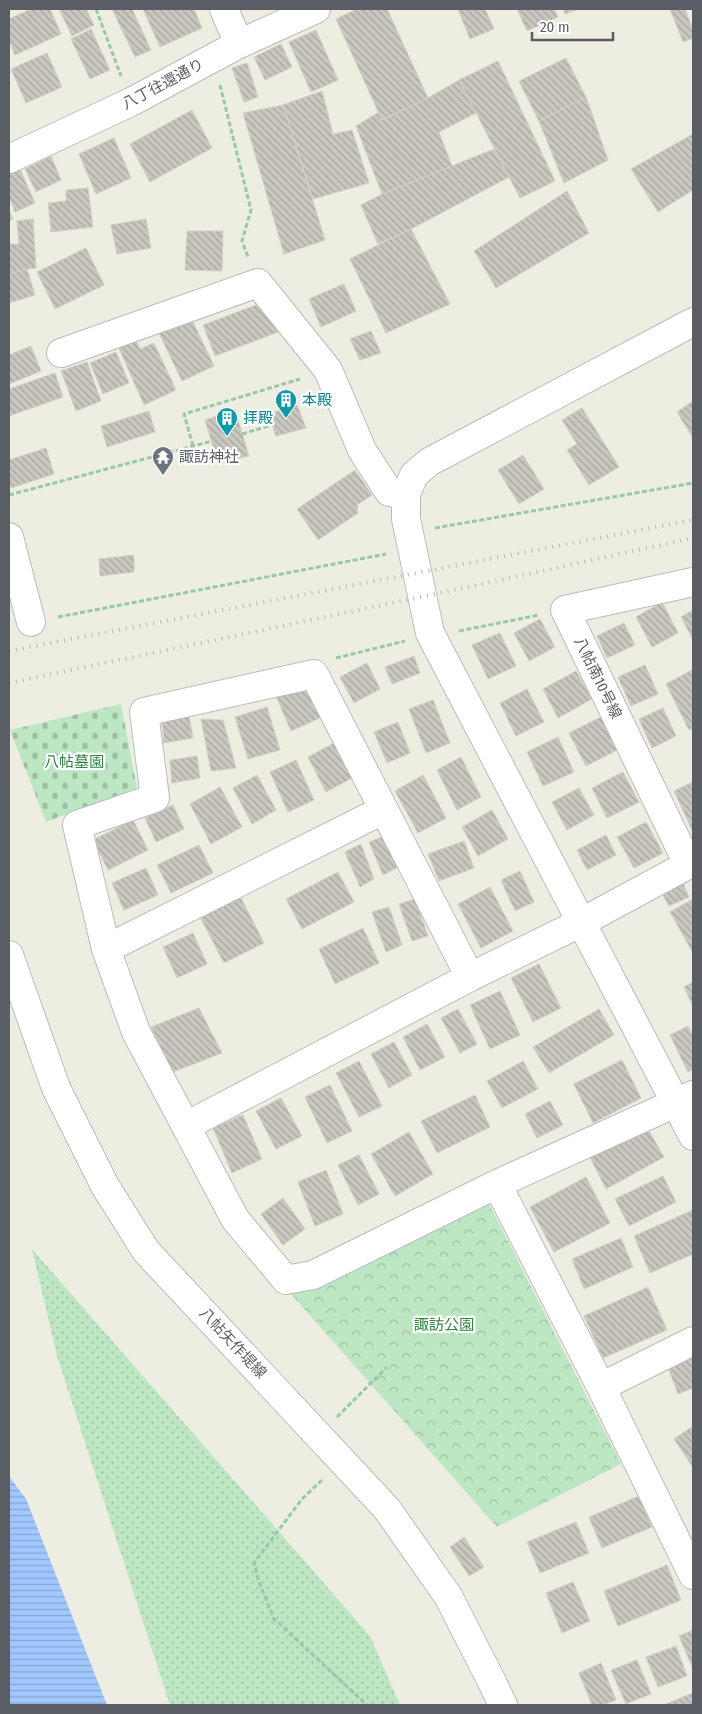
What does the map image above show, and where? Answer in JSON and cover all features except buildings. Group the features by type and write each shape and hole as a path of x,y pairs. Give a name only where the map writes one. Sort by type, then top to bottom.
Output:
{"street":[{"path":"224,9 239,44"},
{"name":"八丁往還通り","path":"9,159 131,102 239,44 316,9"},
{"path":"61,353 258,283 328,370 362,450 389,492 406,494"},
{"path":"693,322 429,462 414,476 406,494 406,519 430,633 582,922 685,1100 693,1136"},
{"path":"9,537 31,622"},
{"path":"565,610 693,582"},
{"name":"八帖南10号線","path":"565,610 691,863"},
{"path":"470,977 314,674 144,712 155,798 77,825 106,949 136,1032 236,1219 286,1280 313,1275 497,1184 685,1100"},
{"path":"106,949 383,810"},
{"path":"186,1126 470,977 582,922 691,863"},
{"name":"八帖矢作堤線","path":"9,954 56,1088 105,1186 146,1251 387,1509 448,1596 503,1705"},
{"path":"497,1184 601,1387 693,1575"},
{"path":"601,1387 693,1341"}],"path":[{"path":"96,9 131,102"},
{"path":"214,57 252,210 242,241 258,283"},
{"path":"192,446 184,414 328,370"},
{"path":"242,434 272,425"},
{"path":"9,495 212,441"},
{"path":"432,529 693,483"},
{"path":"31,622 392,553"},
{"path":"454,632 565,610"},
{"path":"314,674 320,663 406,640"},
{"path":"318,1435 387,1367"},
{"path":"302,1499 254,1563 259,1582 274,1619 367,1705"}],"green space":[{"name":"八帖墓園","path":"121,704 137,788 46,822 10,730"},
{"name":"諏訪公園","path":"486,1198 621,1464 497,1527 291,1294"},
{"path":"32,1249 370,1636 400,1705 170,1705 57,1356"}],"water":[{"path":"9,1476 26,1499 107,1705 9,1705"}],"railway":[{"path":"9,651 693,520"},
{"path":"9,683 693,538"}],"place":[{"name":"本殿","path":"286,419"},
{"name":"拝殿","path":"227,437"},
{"name":"諏訪神社","path":"163,476"}]}
